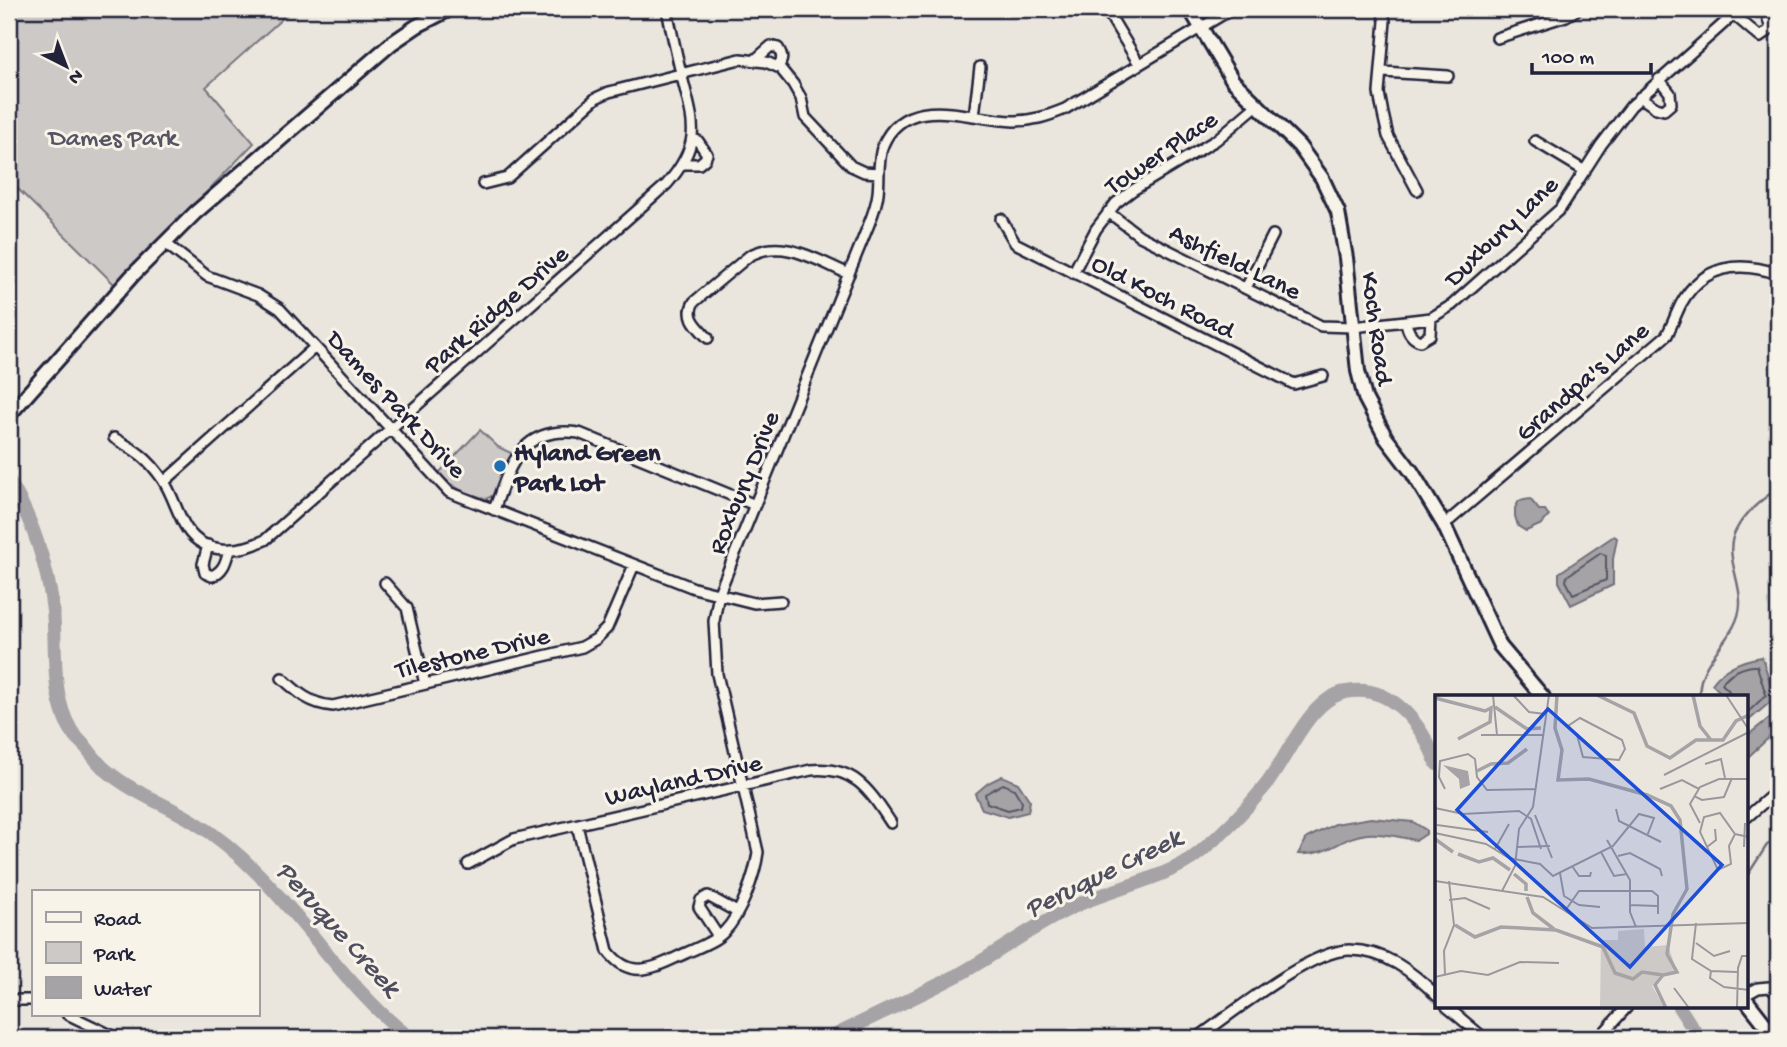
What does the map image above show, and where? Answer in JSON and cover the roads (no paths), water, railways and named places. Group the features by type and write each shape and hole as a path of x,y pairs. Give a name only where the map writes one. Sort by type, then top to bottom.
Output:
{"street":[{"path":"11,413 132,276 230,182 372,60 416,26 450,9"},
{"name":"Park Ridge Drive","path":"114,438 142,454 164,482 187,531 203,544 229,550 247,549 265,540 667,184 683,164 694,128 667,9"},
{"path":"1106,9 1139,64"},
{"name":"Koch Road","path":"1190,9 1233,81 1299,146 1322,178 1338,212 1346,258 1358,370 1365,398 1386,438 1412,472 1444,525 1500,646 1541,695"},
{"name":"Roxbury Drive","path":"577,825 608,951 615,960 637,970 651,969 718,936 724,932 737,912 756,867 758,852 717,674 714,621 719,593 873,211 878,194 879,158 891,131 904,119 918,113 937,111 1016,121 1041,119 1065,109 1232,9"},
{"path":"1382,9 1385,21 1380,93 1388,136 1416,190"},
{"path":"1497,38 1566,16 1578,9"},
{"name":"Duxbury Lane","path":"1353,327 1431,318 1452,305 1560,209 1601,145 1640,97 1659,79 1737,11 1760,37 1771,29 1765,9"},
{"path":"755,60 771,46 778,48 782,55 778,67"},
{"path":"483,184 507,178 596,98 609,92 740,59 755,60 778,67 801,98 805,117 850,166 864,172 879,173"},
{"path":"974,117 981,67"},
{"path":"1382,72 1448,76"},
{"path":"1640,97 1664,110 1671,104 1670,93 1659,79"},
{"name":"Tower Place","path":"1073,274 1108,212 1133,190 1216,140 1256,106"},
{"name":"Park Ridge Drive","path":"683,164 699,163 707,154 692,138"},
{"path":"1535,141 1585,171"},
{"name":"Ashfield Lane","path":"1108,212 1140,236 1321,326 1353,327"},
{"name":"Old Koch Road","path":"1001,219 1015,243 1294,384 1322,376"},
{"path":"1246,288 1273,235"},
{"name":"Dames Park Drive","path":"165,243 207,276 270,301 281,309 449,492 694,589 754,603 781,601"},
{"path":"708,338 692,320 691,308 694,302 758,251 786,248 849,274"},
{"name":"Grandpa's Lane","path":"1444,525 1667,335 1681,304 1706,276 1740,266 1756,266 1778,274"},
{"name":"Duxbury Lane","path":"1406,321 1408,332 1415,340 1420,341 1430,335 1431,318"},
{"path":"164,482 316,347"},
{"path":"494,510 509,467 519,452 537,438 556,431 579,433 755,505"},
{"path":"208,545 203,564 205,573 212,576 220,571 226,562 229,550"},
{"name":"Tilestone Drive","path":"282,678 302,697 318,705 332,706 582,647 596,639 607,628 634,565"},
{"path":"385,583 407,608 425,684"},
{"name":"Wayland Drive","path":"468,864 500,844 514,839 811,770 832,769 848,774 862,784 891,822"},
{"path":"1748,816 1778,790"},
{"path":"718,936 699,908 701,900 708,896 737,912"},
{"path":"1197,1038 1297,969 1322,957 1347,950 1368,952 1407,968 1435,994"},
{"path":"1748,993 1758,988 1769,987 1778,994"},
{"path":"9,1000 32,1000"},
{"path":"1748,1002 1775,1032"},
{"path":"1449,1009 1484,1038"},
{"path":"1599,1038 1625,1009"},
{"path":"71,1016 117,1038"}],"water":[{"path":"1530,499 1539,510 1545,510 1549,516 1542,524 1526,531 1518,526 1515,508 1519,501"},
{"path":"1614,536 1617,538 1613,559 1613,585 1571,605 1559,582 1559,573"},
{"path":"1762,657 1775,698 1748,721 1748,695 1723,695 1712,684 1722,673 1747,660"},
{"path":"1778,711 1776,731 1748,757 1748,735"},
{"path":"1002,776 1018,783 1030,801 1028,812 1008,817 982,809 975,794"},
{"path":"1371,818 1413,822 1426,830 1426,834 1417,840 1385,834 1367,834 1319,852 1298,854 1307,838 1335,824"}],"waterway":[{"name":"Peruque Creek","path":"9,481 32,527 43,560 53,611 57,687 64,716 74,734 100,765 116,778 193,821 225,843 279,897 354,985 410,1038"},
{"path":"1700,695 1704,672 1738,617 1740,595 1732,557 1732,539 1749,512 1778,488"},
{"name":"Peruque Creek","path":"830,1038 958,975 1061,913 1091,899 1157,876 1199,853 1250,804 1265,786 1310,717 1333,697 1346,692 1363,691 1378,694 1391,701 1414,722 1435,759"},
{"path":"1748,874 1767,845 1778,839"},
{"name":"Peruque Creek","path":"1680,1009 1699,1038"}],"place":[{"name":"Hyland Green Park Lot","path":"500,466"}],"park label":[{"name":"Dames Park","path":"113,136"}]}
